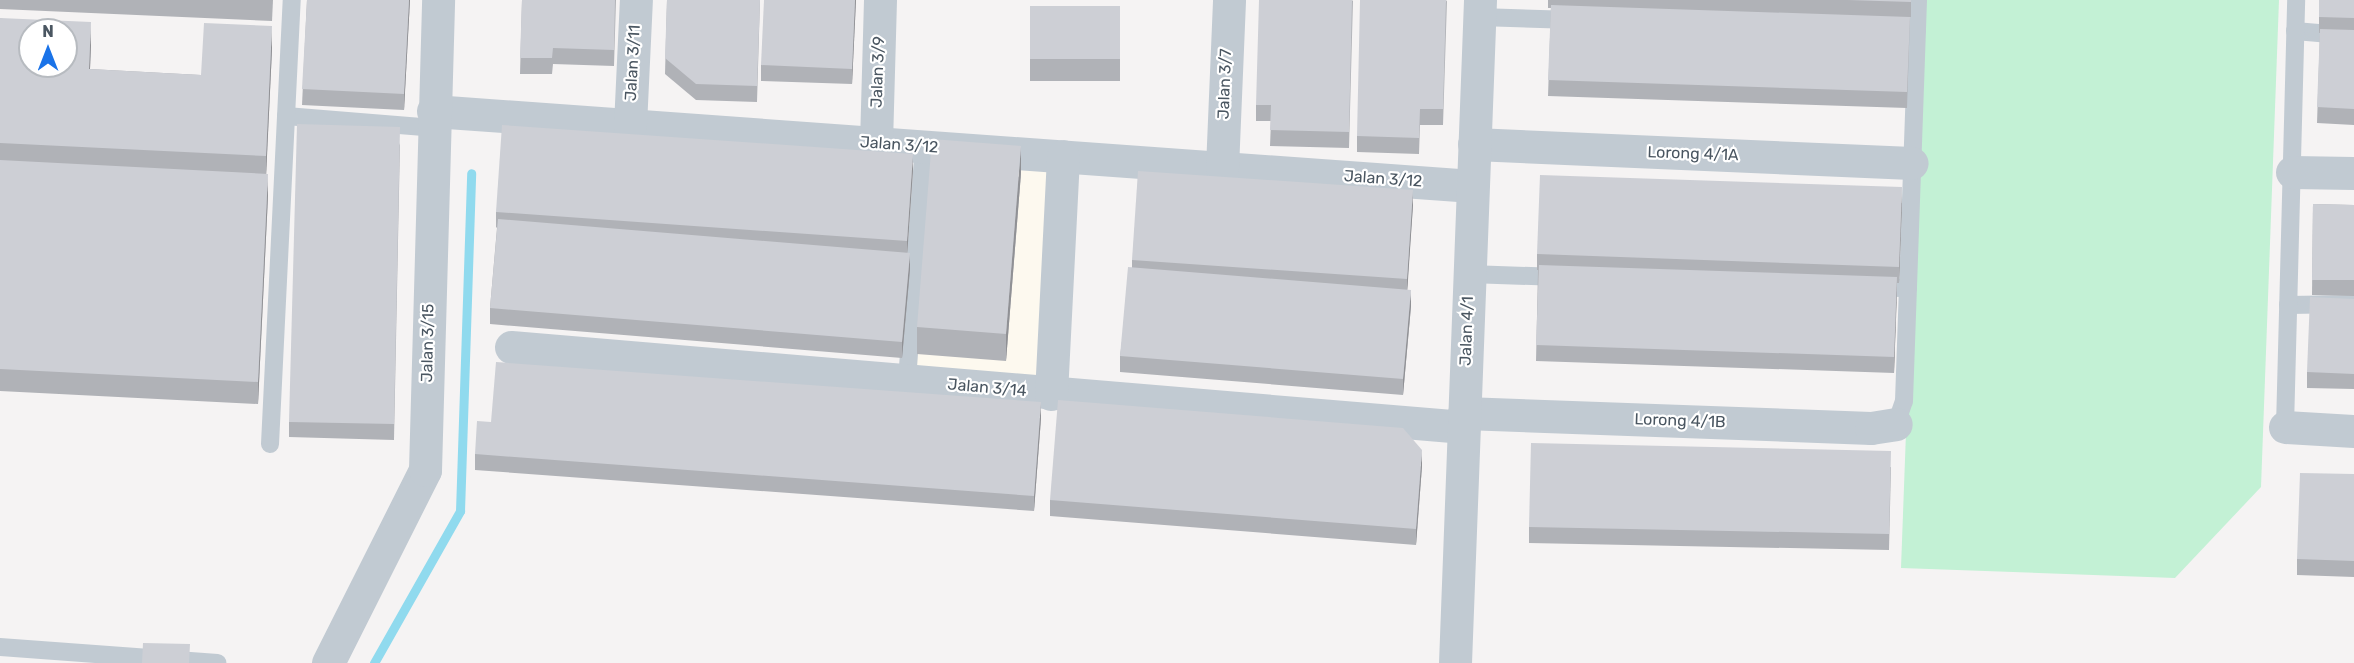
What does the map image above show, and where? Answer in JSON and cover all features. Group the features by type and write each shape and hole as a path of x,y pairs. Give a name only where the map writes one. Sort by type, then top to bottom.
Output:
{"street":[{"name":"Jalan 3/15","path":"328,663 425,470 438,0"},
{"name":"Jalan 3/11","path":"630,125 636,0"},
{"name":"Jalan 3/9","path":"876,143 880,0"},
{"name":"Jalan 3/7","path":"1222,168 1229,0"},
{"name":"Jalan 4/1","path":"1455,663 1479,9"},
{"name":"Jalan 3/12","path":"433,120 630,125 1472,186"},
{"name":"Lorong 4/1A","path":"1474,144 1912,163"},
{"path":"1051,394 1064,156"},
{"path":"2292,172 2354,173"},
{"name":"Jalan 3/14","path":"511,348 1051,394 1464,420"},
{"name":"Lorong 4/1B","path":"1464,420 1871,428 1896,424"},
{"path":"2285,427 2354,431"}],"lane":[{"path":"270,444 292,0"},
{"path":"1896,424 1904,401 1918,0"},
{"path":"2285,427 2296,0"},
{"path":"1479,9 1597,21"},
{"path":"1870,29 1917,30"},
{"path":"2295,31 2354,36"},
{"path":"286,116 433,120"},
{"path":"907,381 924,146"},
{"path":"1469,274 1576,277"},
{"path":"1849,286 1908,288"},
{"path":"2288,304 2354,304"},
{"path":"0,647 32,655 217,663"}],"shaded area":[{"path":"929,157 1053,167 1041,380 915,370"}],"green space":[{"path":"1922,0 2279,0 2261,487 2175,578 1901,568"}],"building":[{"path":"307,0 409,0 404,94 302,89"},
{"path":"522,0 615,0 614,50 553,48 552,58 520,58"},
{"path":"667,0 760,0 757,86 696,84 665,58"},
{"path":"764,0 855,0 852,69 761,65"},
{"path":"1259,0 1352,0 1349,132 1270,130 1271,105 1256,105"},
{"path":"1360,0 1446,0 1443,109 1420,109 1419,138 1357,136"},
{"path":"1848,0 1911,0 1911,2"},
{"path":"2319,0 2354,0 2354,18 2319,17"},
{"path":"1551,5 1910,17 1907,92 1548,80"},
{"path":"1030,6 1120,6 1120,59 1030,59"},
{"path":"0,18 18,19 18,78 78,78 78,21 91,22 89,69 201,75 204,23 272,26 266,156 0,143"},
{"path":"2320,29 2354,30 2354,109 2317,107"},
{"path":"297,124 400,127 394,424 289,422"},
{"path":"502,125 913,154 907,241 496,212"},
{"path":"932,139 1021,146 1006,334 917,327"},
{"path":"0,160 268,174 258,382 0,369"},
{"path":"1138,171 1413,190 1407,279 1132,260"},
{"path":"1540,175 1902,187 1899,267 1537,254"},
{"path":"2313,204 2354,205 2354,280 2312,280"},
{"path":"498,219 910,253 902,342 490,308"},
{"path":"1539,265 1897,277 1894,357 1536,345"},
{"path":"1128,267 1411,290 1403,379 1120,356"},
{"path":"2310,297 2354,299 2354,374 2307,372"},
{"path":"496,362 1041,402 1034,496 475,454 477,421 491,422"},
{"path":"1058,400 1403,428 1422,450 1416,529 1050,500"},
{"path":"1531,443 1891,451 1889,534 1529,527"},
{"path":"2300,473 2354,474 2354,561 2297,559"},
{"path":"143,643 190,644 189,663 142,663"}],"waterway":[{"path":"374,663 460,511 471,173"}]}
